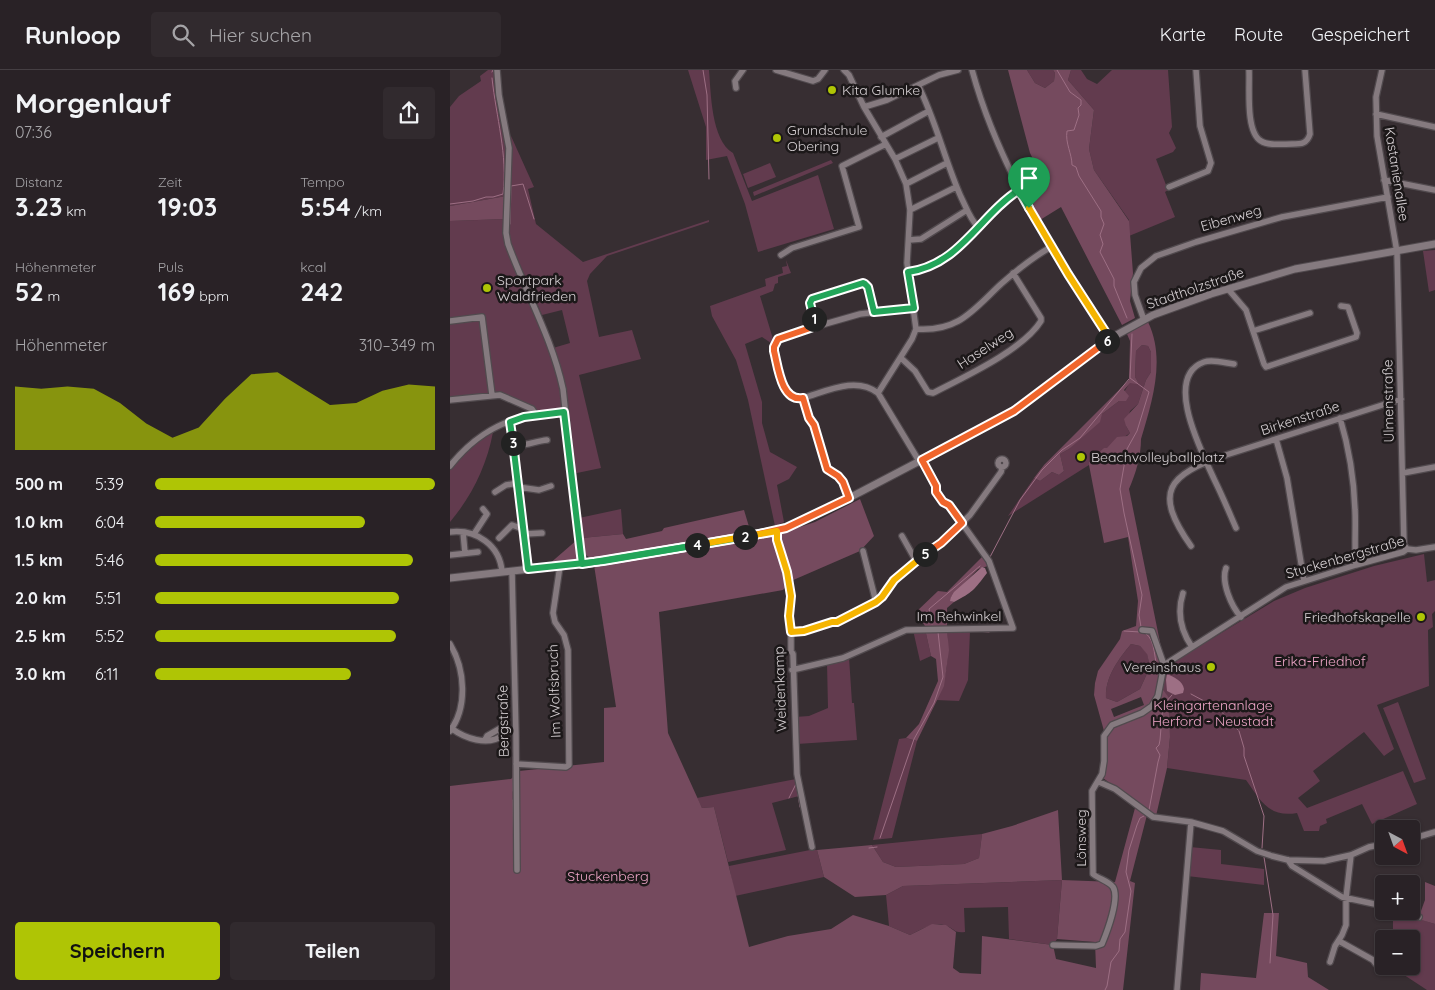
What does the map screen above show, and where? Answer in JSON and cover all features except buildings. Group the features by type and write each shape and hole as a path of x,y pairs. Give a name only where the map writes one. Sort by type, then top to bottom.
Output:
{"street":[{"path":"497,70 499,95 509,148 506,233 508,244 544,328 563,390 582,564"},
{"path":"736,88 735,81 743,70"},
{"path":"776,70 813,81 818,79 825,70"},
{"path":"864,107 887,100 939,75 958,70"},
{"path":"972,70 992,131 1019,190 1051,247 1110,339"},
{"path":"1169,187 1208,171 1210,168 1200,126 1196,70"},
{"path":"1249,70 1250,112 1257,138 1266,143 1301,144 1306,141 1310,134 1305,70"},
{"name":"Kastanienallee","path":"1382,70 1378,85 1377,136 1397,252"},
{"path":"846,71 864,107 895,159 906,184 910,210 907,257 916,329 901,358 878,393"},
{"path":"918,85 956,187 978,227"},
{"path":"881,137 929,111"},
{"path":"1376,114 1435,127"},
{"path":"895,159 938,138"},
{"path":"781,255 792,248 859,227 842,166 886,144"},
{"path":"906,184 946,162"},
{"path":"1384,180 1435,190"},
{"path":"910,210 956,187"},
{"path":"908,272 927,268 952,253 1011,195 1019,190"},
{"name":"Eibenweg","path":"1144,320 1135,294 1134,282 1141,268 1156,256 1196,242 1282,217 1388,197"},
{"path":"909,240 921,239 967,210"},
{"name":"Stadtholzstraße","path":"450,578 582,564 777,531 849,498 1014,411 1110,339 1144,320 1177,306 1295,269 1435,244"},
{"path":"916,329 943,328 962,320 976,310 1013,273 1051,247"},
{"name":"Ulmenstraße","path":"1397,252 1404,545 1407,549"},
{"name":"Haselweg","path":"901,358 915,371 928,392 933,393 974,372 1014,346 1041,321 1041,318 1013,273"},
{"path":"816,326 810,303 812,299 863,283 868,287 874,312"},
{"path":"1228,289 1246,310 1264,364 1268,367 1356,338 1357,333 1348,307 1346,305 1340,306"},
{"path":"914,308 846,317 783,336 778,339 774,347 786,392 794,398 803,398 854,384 864,386 878,393 936,486 936,492 943,502 949,505 962,523"},
{"path":"1253,332 1310,313"},
{"path":"450,321 482,317 492,395"},
{"path":"1234,364 1213,361 1203,362 1196,367 1188,378 1185,388 1188,414 1198,443 1236,528"},
{"path":"450,400 500,395 532,409 536,415"},
{"path":"803,398 809,418 814,425 827,469 838,476 843,482 849,498"},
{"name":"Birkenstraße","path":"1191,546 1182,534 1170,507 1170,494 1179,478 1206,462 1401,399"},
{"path":"450,466 459,454 478,438 510,422 536,415 564,412"},
{"path":"1340,418 1353,480 1356,565"},
{"path":"510,422 528,569"},
{"path":"1276,439 1287,478 1304,581"},
{"path":"513,446 523,446 538,440 547,440"},
{"path":"1403,473 1435,466"},
{"path":"791,632 804,631 837,622 876,602 894,580 931,551 962,523 980,503 1002,468"},
{"path":"495,492 506,485 518,485 539,490 551,486"},
{"path":"474,534 487,514 483,509"},
{"name":"Im Rehwinkel","path":"792,670 843,658 906,630 1013,628 989,562 962,523"},
{"path":"499,538 512,525 524,532 542,533"},
{"name":"Weidenkamp","path":"777,531 777,540 787,572 791,596 789,616 797,774 812,847"},
{"path":"450,532 474,534 485,540 494,550 500,562 502,572"},
{"path":"463,532 465,553"},
{"path":"902,536 916,561"},
{"name":"Stuckenbergstraße","path":"1164,665 1241,617 1278,591 1304,581 1403,552 1407,549 1416,550 1435,547"},
{"path":"862,551 876,602"},
{"path":"450,555 478,552"},
{"name":"Im Wolfsbruch","path":"516,764 566,767 569,764 568,650 564,635 555,622 553,613 560,566"},
{"path":"1226,568 1225,584 1235,609 1241,617"},
{"name":"Bergstraße","path":"512,571 517,870"},
{"path":"1183,593 1179,608 1180,617 1192,647"},
{"path":"1142,630 1152,631 1164,665 1158,696 1152,706 1112,725 1105,732 1103,739 1104,761 1099,782 1115,789 1154,817 1192,822 1230,834 1266,855 1288,860 1324,861 1351,855 1375,846"},
{"path":"450,644 460,667 462,692 460,705 451,729 470,738 485,740"},
{"name":"Lönsweg","path":"1054,945 1096,946 1102,944 1114,904 1113,888 1094,874 1092,792 1099,782"},
{"path":"1177,990 1192,822"},
{"path":"1420,836 1435,832"},
{"path":"1330,962 1333,950 1346,925 1346,898 1351,855"},
{"path":"1288,860 1292,866 1346,898 1375,904"},
{"path":"1339,941 1375,963"}],"green space":[{"path":"488,70 496,70 506,137 506,196 450,206 450,107 459,96 481,81 480,76"},
{"path":"688,70 709,70 716,127 720,138 733,153 752,201 818,175 834,229 758,252 745,204 727,156 706,160 706,127"},
{"path":"1008,70 1027,70 1035,83 1045,88 1054,81 1055,73 1053,70 1071,70 1068,80 1094,110 1089,149 1094,170 1129,221 1133,273 1130,301 1135,318 1122,325 1061,207 1040,220 1026,194 1045,183 1030,153"},
{"path":"1027,70 1053,70 1055,73 1054,81 1045,88 1035,83"},
{"path":"1071,70 1081,70 1087,79 1097,84 1112,70 1168,70 1172,127 1169,133 1176,148 1173,152 1156,159 1168,190 1165,192 1175,217 1129,236 1129,220 1094,170 1089,149 1094,110 1068,80"},
{"path":"511,136 534,187 528,189 536,224 583,262 709,220 709,222 607,256 590,274 587,281 599,337 632,330 641,359 579,375 601,468 577,473 573,472 564,378 553,348 570,343 562,310 542,315 511,244 508,226 512,161"},
{"path":"831,160 833,163 754,196 753,192"},
{"path":"770,163 776,177 748,188 743,174"},
{"path":"506,196 505,219 450,221 450,206"},
{"name":"Sportpark Waldfrieden","path":"505,219 505,233 558,377 563,411 538,414 499,396 450,402 450,221"},
{"path":"1435,250 1435,290 1429,292 1423,251"},
{"path":"786,260 791,273 778,277 778,283 775,284 773,291 760,296 773,339 771,343 762,337 745,344 762,402 762,423 770,452 797,467 789,479 777,485 784,522 775,526 748,400 736,360 712,316 710,306 766,286 765,279 783,273 782,267 787,266"},
{"path":"1148,322 1153,336 1157,366 1153,395 1141,439 1138,464 1129,489 1165,667 1162,688 1169,698 1170,737 1167,768 1156,816 1103,778 1107,753 1104,731 1094,695 1095,683 1098,671 1120,639 1122,631 1136,626 1138,601 1128,537 1104,543 1089,465 1089,462 1104,448 1107,448 1117,437 1127,436 1130,433 1124,419 1138,404 1146,380 1151,372 1151,352 1148,346 1142,345 1136,351 1135,377 1138,382 1137,384 1130,383 1124,390 1129,396 1126,401 1119,401 1102,414 1100,422 1069,449 1060,454 1064,471 1059,475 1052,472 1040,481 1034,478 1044,465 1129,380 1130,341 1127,334","holes":["1131,644 1140,646 1147,654 1150,667 1140,689 1117,702 1106,698 1106,690 1110,676 1117,663","1141,697 1144,705 1114,717 1111,709"]},
{"path":"1142,345 1148,346 1151,352 1151,372 1146,380 1138,404 1130,411 1126,426 1130,433 1089,462 1089,465 1008,516 1034,478 1040,481 1052,472 1059,475 1064,471 1060,454 1069,449 1102,414 1119,401 1130,382 1138,382 1135,377 1136,351"},
{"path":"493,432 478,480 450,522 450,469 478,441"},
{"name":"Stuckenberg","path":"860,499 874,536 860,551 791,581 783,590 659,612 668,733 702,808 714,807 749,947 788,936 831,929 853,915 889,926 910,935 932,924 946,925 956,932 953,968 960,973 981,974 982,936 1053,945 1056,959 1096,968 1095,942 1057,939 1062,880 1115,882 1135,808 1147,815 1130,881 1135,883 1123,990 450,990 450,786 511,779 519,771 604,762 604,708 616,707 594,565 592,559 584,554 582,538 623,534 626,539 662,531 664,528 744,510 753,540 815,522"},
{"path":"621,509 623,534 582,538 579,518"},
{"path":"578,539 578,559 566,564 548,565"},
{"name":"Erika-Friedhof","path":"1424,554 1427,582 1435,580 1435,611 1432,614 1433,627 1428,630 1429,686 1377,705 1394,749 1384,756 1364,732 1313,771 1320,781 1298,798 1307,808 1403,771 1417,804 1381,820 1375,820 1375,823 1372,824 1362,804 1326,819 1327,823 1320,826 1319,831 1304,831 1297,813 1287,814 1272,810 1261,801 1246,780 1167,768 1170,737 1169,699 1162,688 1165,667 1274,601 1305,588 1374,566"},
{"path":"983,556 988,566 978,569 951,597 951,601 954,602 947,608 947,626 925,626 916,612 938,591 947,592"},
{"path":"925,629 931,656 920,661 913,630"},
{"path":"925,629 947,630 949,650 944,686 917,741 906,738 919,724 938,681 936,659 931,656"},
{"path":"947,630 970,631 968,680 959,701 936,700 947,666"},
{"path":"1131,644 1140,646 1147,653 1150,667 1140,689 1117,702 1106,698 1106,690 1110,676 1117,663"},
{"path":"849,657 857,740 797,744 795,717 809,716 828,708 827,663"},
{"path":"1398,702 1426,779 1414,783 1383,708"},
{"path":"906,738 917,741 892,838 873,840 899,739"},
{"path":"796,779 799,796 772,803 786,850 728,862 714,807 702,808 697,798"},
{"path":"1058,810 1062,880 903,886 886,895 855,897 824,877 817,850 872,845 883,862 896,867 964,864 979,858 982,834"},
{"path":"982,834 979,858 964,864 896,867 883,862 872,845"},
{"path":"1190,847 1221,850 1221,864 1264,869 1264,885 1187,876"},
{"path":"817,850 824,877 735,896 729,866"},
{"path":"1062,880 1057,939 1053,945 1009,939 1008,907 964,908 965,932 957,932 947,926 938,924 928,926 910,935 889,926 886,895 903,886"},
{"path":"1425,882 1435,886 1435,924 1420,920 1425,900"},
{"path":"1264,913 1279,913 1276,956 1307,963 1308,977 1329,990 1200,990 1201,973 1256,978"},
{"path":"1420,919 1435,924 1435,990 1427,990 1404,975 1420,975 1420,930 1393,930 1393,920"}],"shaded area":[{"path":"982,567 985,568 987,573 976,587 960,599 954,602 950,601 954,592"},
{"path":"1167,674 1182,684 1183,693 1175,695 1167,691"}],"waterway":[{"path":"703,70 707,95 709,179"},
{"path":"1057,70 1070,92 1081,100 1074,130 1067,131 1072,165 1076,167 1079,176 1101,211 1104,224 1100,235 1103,244 1100,252 1114,279 1114,286 1127,318"},
{"path":"450,204 503,194 503,150 492,78"},
{"path":"510,224 511,186 523,184 534,219"},
{"path":"1132,334 1130,378 1149,392 1137,431 1127,449 1120,489 1142,595 1139,615 1141,627"},
{"path":"990,557 1020,500 1042,470 1062,450 1080,438 1129,379"},
{"path":"932,624 929,609 980,566"},
{"path":"975,631 989,632"},
{"path":"1124,631 1140,632"},
{"path":"880,838 914,739 934,703 943,677 938,632"},
{"path":"1145,633 1149,636 1153,646 1159,672"},
{"path":"1191,694 1219,709 1238,730"},
{"path":"1165,703 1172,695"},
{"path":"1149,810 1160,755 1156,748 1160,740 1163,704"},
{"path":"1239,731 1244,748 1244,756 1264,816 1262,848"},
{"path":"513,738 513,752"},
{"path":"513,757 513,791"},
{"path":"789,798 796,784"},
{"path":"797,788 800,807"},
{"path":"513,800 514,866"},
{"path":"1105,990 1111,962 1119,951 1120,939 1125,932 1131,891 1126,872 1129,850 1140,818 1144,816"},
{"path":"869,848 877,847"},
{"path":"1264,857 1273,915 1270,963"}],"place":[{"name":"Kita Glumke","path":"832,90"},
{"name":"Grundschule Obering","path":"777,138"},
{"name":"Sportpark Waldfrieden","path":"487,288"},
{"name":"Beachvolleyballplatz","path":"1081,457"},
{"name":"Friedhofskapelle","path":"1421,617"},
{"name":"Vereinshaus","path":"1211,667"}],"route":[{"path":"1029,208 1019,190 998,207 948,256 927,268 908,272 914,308 874,312 868,287 863,283 812,299 810,303 816,326 783,336 776,342 774,351 785,389 794,398 803,398 809,418 814,425 827,469 838,476 843,482 849,498 777,531 603,561 572,565 528,569 510,422 524,417 564,412 582,564 603,561 752,536 777,531 777,540 785,563 791,596 789,604 791,632 804,631 837,622 876,602 894,580 941,543 962,523 949,505 943,502 936,492 936,486 922,460 1014,411 1110,339 1068,274 1029,208"}],"park label":[{"name":"Kleingartenanlage Herford - Neustadt","path":"1213,714"}]}
